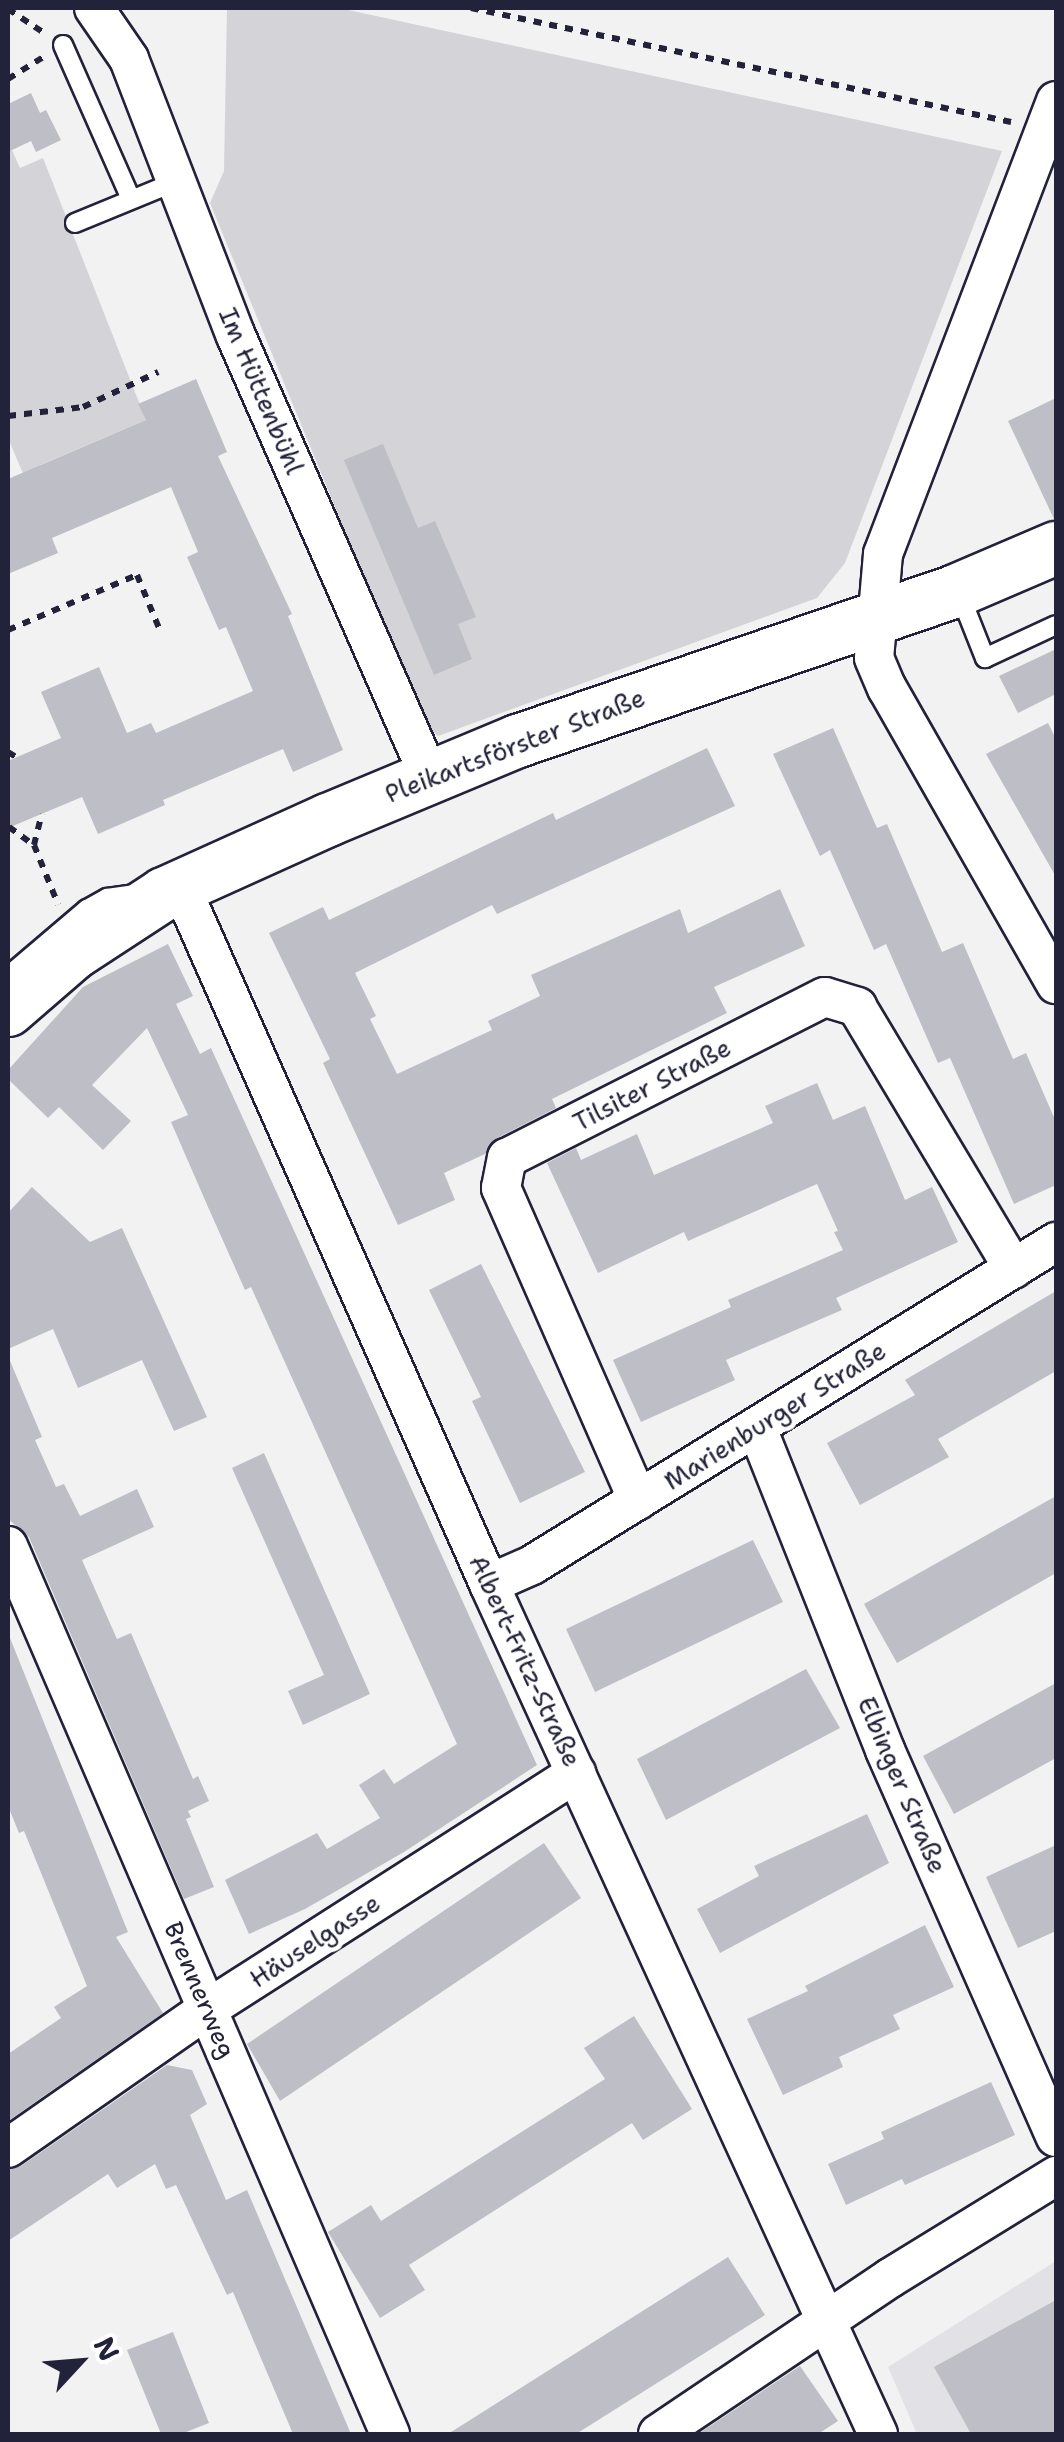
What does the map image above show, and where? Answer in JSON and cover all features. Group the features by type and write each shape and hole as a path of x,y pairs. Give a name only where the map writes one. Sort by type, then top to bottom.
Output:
{"street":[{"name":"Im Hüttenbühl","path":"94,8 130,59 236,336 429,776"},
{"path":"1052,115 883,554 874,658 887,688 1056,984"},
{"name":"Pleikartsförster Straße","path":"8,1010 74,953 172,889 429,776 875,616 958,590 1056,548"},
{"name":"Albert-Fritz-Straße","path":"172,889 878,2434"},
{"name":"Tilsiter Straße","path":"638,1500 501,1188 507,1158 825,997 857,1006 1014,1268"},
{"name":"Marienburger Straße","path":"489,1584 532,1565 1056,1242"},
{"name":"Elbinger Straße","path":"757,1428 885,1750 1056,2138"},
{"name":"Brennerweg","path":"8,1546 390,2434"},
{"name":"Häuselgasse","path":"8,2148 209,2008 576,1773"},
{"path":"658,2434 890,2278 1056,2176"}],"lane":[{"path":"63,45 131,199"},
{"path":"75,222 175,182"},
{"path":"958,590 985,658 1056,625"},
{"path":"8,976 86,909 107,898 172,889"}],"path":[{"path":"471,8 1052,115"},
{"path":"8,78 63,45"},
{"path":"9,415 83,407 158,372"},
{"path":"8,630 137,575 159,628"},
{"path":"8,752 16,757"},
{"path":"34,845 42,814"},
{"path":"8,828 34,845 60,910 52,916"}],"shaded area":[{"path":"227,8 339,8 1002,151 845,563 817,598 438,736 424,723 210,203 224,171"},
{"path":"12,150 20,168 43,158 146,420 40,465 27,483 8,438 8,152"},
{"path":"1056,2261 1056,2434 917,2434 888,2367"}],"building":[{"path":"31,93 40,113 46,110 61,140 36,152 31,141 8,152 8,104"},
{"path":"196,379 227,452 218,456 292,614 288,616 343,750 293,772 283,749 163,800 165,805 98,834 82,797 8,828 8,761 61,738 41,692 99,667 127,733 151,723 156,733 253,691 226,627 219,630 187,557 198,552 171,487 52,538 58,553 8,574 8,479 146,420 138,404"},
{"path":"1056,398 1056,519 1054,519 1008,421"},
{"path":"383,444 418,528 435,521 476,617 458,624 472,659 434,675 344,460"},
{"path":"1056,649 1056,694 1018,713 999,676"},
{"path":"1048,723 1056,739 1056,877 986,754"},
{"path":"833,728 877,828 887,824 942,952 963,943 1013,1059 1026,1053 1056,1122 1056,1185 1014,1204 950,1058 938,1063 886,944 874,950 830,850 820,856 773,754"},
{"path":"707,748 735,806 497,914 492,905 355,973 376,1016 370,1019 397,1074 492,1030 488,1021 540,996 531,975 680,909 688,933 780,889 805,946 714,987 727,1013 552,1099 556,1108 497,1138 485,1154 444,1173 455,1200 398,1225 323,1063 330,1059 269,933 323,907 329,920 553,813 556,820"},
{"path":"168,944 193,996 176,1004 200,1054 211,1048 537,1765 404,1852 305,1909 249,1934 225,1880 317,1833 327,1849 380,1818 359,1785 384,1769 394,1784 457,1744 251,1287 245,1290 171,1122 188,1115 147,1028 92,1085 131,1121 103,1150 59,1107 48,1118 8,1079 8,1070 83,987"},
{"path":"817,1083 833,1120 865,1106 905,1200 932,1187 958,1242 836,1298 842,1310 726,1360 735,1380 641,1422 613,1360 731,1307 728,1300 843,1250 834,1232 838,1231 817,1184 688,1241 684,1232 598,1273 547,1163 576,1148 581,1160 637,1134 654,1175 773,1123 765,1106"},
{"path":"32,1187 90,1242 122,1228 207,1417 174,1431 142,1360 78,1388 53,1329 8,1349 8,1213"},
{"path":"481,1264 585,1472 520,1503 472,1401 481,1397 429,1290"},
{"path":"1056,1291 1056,1371 938,1439 949,1457 860,1505 827,1443 915,1395 905,1380"},
{"path":"8,1356 42,1437 35,1440 56,1487 64,1484 80,1516 137,1489 154,1527 82,1560 117,1639 131,1633 193,1779 198,1776 209,1801 188,1811 191,1817 186,1819 214,1887 184,1899 29,1537 8,1519"},
{"path":"264,1453 370,1694 303,1725 288,1691 324,1675 232,1468"},
{"path":"1056,1496 1056,1573 897,1663 864,1604"},
{"path":"753,1540 783,1602 595,1692 566,1629"},
{"path":"8,1633 128,1932 116,1937 163,2013 8,2121 8,2054 61,2018 54,2007 87,1986 24,1831 19,1833 8,1806"},
{"path":"806,1669 840,1728 666,1820 637,1759"},
{"path":"1056,1683 1056,1758 954,1814 923,1756"},
{"path":"867,1814 889,1863 720,1953 697,1909 759,1876 754,1866"},
{"path":"544,1843 581,1898 280,2101 247,2044"},
{"path":"1056,1845 1056,1931 1018,1948 986,1877"},
{"path":"925,1925 954,1987 893,2015 900,2029 839,2057 843,2067 783,2095 747,2019 808,1991 805,1986"},
{"path":"634,2016 692,2109 643,2140 632,2123 409,2265 425,2290 380,2318 328,2232 371,2205 381,2221 605,2079 584,2048"},
{"path":"167,2065 192,2070 207,2104 190,2115 226,2200 247,2190 351,2434 293,2434 233,2292 227,2295 176,2185 166,2189 155,2164 117,2188 108,2174 8,2241 8,2170 21,2166"},
{"path":"991,2082 1015,2135 905,2185 902,2179 846,2205 828,2164 884,2139 881,2132"},
{"path":"728,2257 765,2315 576,2434 448,2434"},
{"path":"1056,2300 1056,2434 971,2434 934,2367"},
{"path":"173,2332 209,2423 181,2434 161,2434 127,2350"},
{"path":"800,2366 838,2421 818,2434 698,2434"}]}
